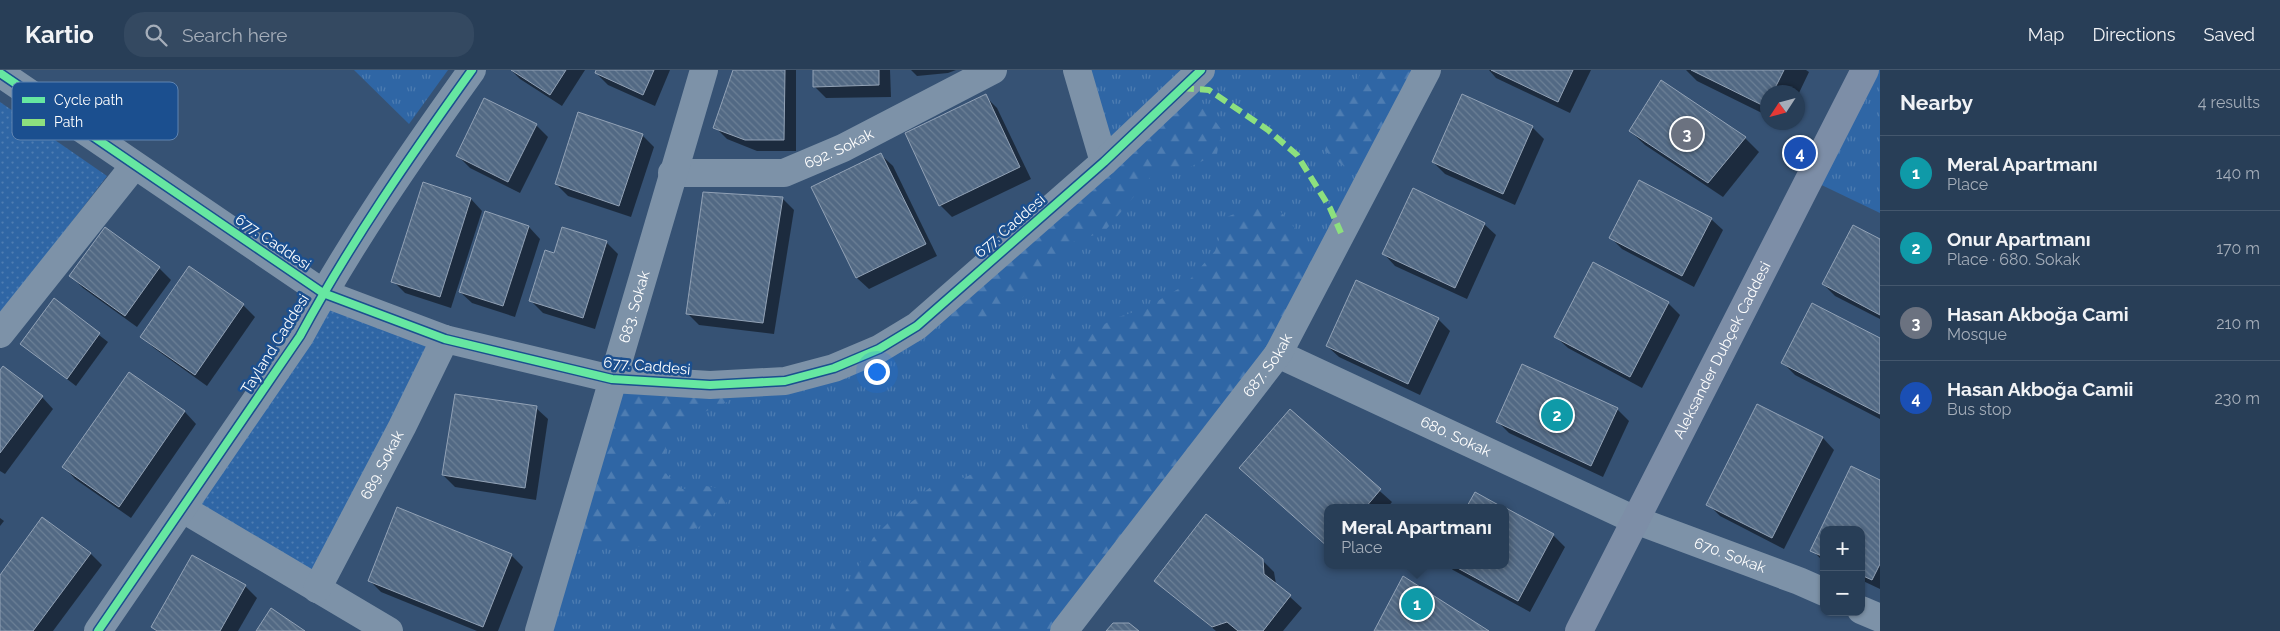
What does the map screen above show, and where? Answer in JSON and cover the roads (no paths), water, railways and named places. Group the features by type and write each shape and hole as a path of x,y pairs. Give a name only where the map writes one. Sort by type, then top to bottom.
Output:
{"main road":[{"name":"Aleksander Dubçek Caddesi","path":"1579,631 1865,70"}],"street":[{"name":"Tayland Caddesi","path":"98,631 300,336 323,293 424,136 472,70"},
{"name":"683. Sokak","path":"538,631 704,70"},
{"name":"692. Sokak","path":"672,173 784,172 843,148 993,70"},
{"path":"1078,70 1104,162"},
{"name":"677. Caddesi","path":"97,140 323,293 445,339 612,379 710,385 785,381 834,368 879,349 917,326 1104,162 1201,70"},
{"name":"687. Sokak","path":"1064,631 1278,354 1427,70"},
{"name":"677. Caddesi","path":"0,73 13,82"},
{"path":"0,334 134,166"},
{"name":"689. Sokak","path":"318,589 402,427 445,339"},
{"name":"680. Sokak","path":"1278,354 1635,520"},
{"path":"183,509 388,631"},
{"name":"670. Sokak","path":"1635,520 1820,590"},
{"path":"1865,612 1880,618"}],"place":[{"name":"Hasan Akboğa Cami","path":"1687,134"},
{"name":"Hasan Akboğa Camii","path":"1800,153"},
{"name":"Onur Apartmanı","path":"1557,415"},
{"name":"Meral Apartmanı","path":"1417,604"}]}
